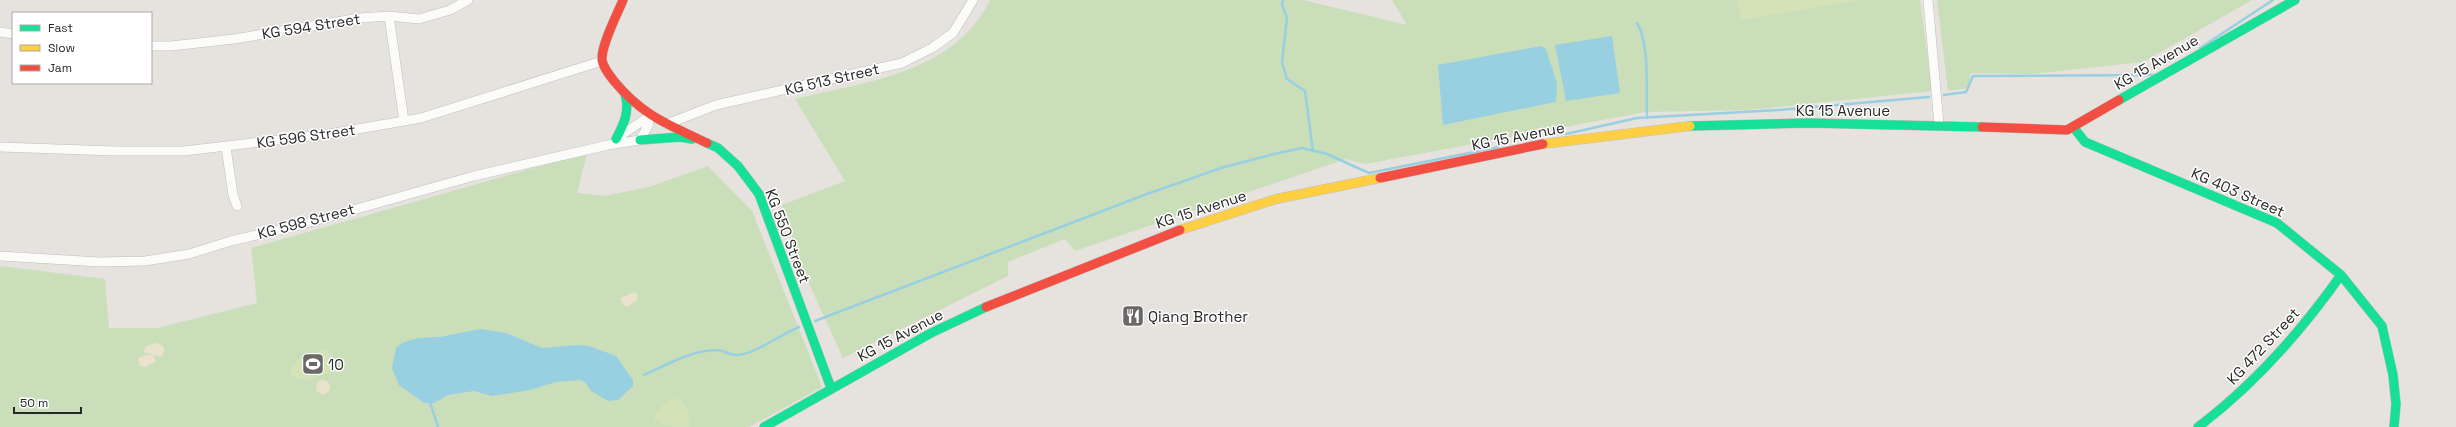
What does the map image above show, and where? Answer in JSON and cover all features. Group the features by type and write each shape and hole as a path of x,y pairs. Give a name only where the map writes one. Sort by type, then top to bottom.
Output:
{"main road":[{"path":"602,62 604,48 623,0"},
{"name":"KG 15 Avenue","path":"764,427 931,333 1000,300 1200,222 1276,199 1557,141 1642,130 1767,124 1939,125 2046,131 2074,128 2150,81 2295,0"},
{"name":"KG 550 Street","path":"602,62 611,77 626,94 650,116 706,141 738,166 759,194 831,388"},
{"path":"616,138 628,115 626,94"},
{"name":"KG 403 Street","path":"2074,128 2085,142 2277,223 2341,275 2363,300 2382,326 2393,375 2395,424"},
{"path":"640,140 680,137 706,141"},
{"name":"KG 472 Street","path":"2198,427 2229,402 2291,340 2341,275"}],"street":[{"name":"KG 594 Street","path":"152,46 234,39 389,16 418,19 436,15 468,0"},
{"name":"KG 513 Street","path":"668,124 716,105 902,63 932,48 953,33 974,0"},
{"path":"1928,0 1939,125"},
{"path":"389,16 404,121"},
{"path":"0,32 12,34"},
{"name":"KG 596 Street","path":"0,147 114,151 184,150 226,147 329,134 404,121 466,105 602,62"},
{"path":"640,140 648,126 650,116"},
{"name":"KG 598 Street","path":"608,145 616,138 650,116"},
{"name":"KG 598 Street","path":"0,256 100,262 145,261 188,254 231,241 296,226 474,176 608,145 640,140"},
{"path":"226,147 233,195 238,206"}],"green space":[{"path":"990,0 1303,0 1407,25 1392,0 1920,0 1932,91 1748,110 1646,112 1365,164 1346,159 1075,251 1065,239 1008,262 1008,276 843,358 801,266 782,205 845,181 795,99 850,87 878,79 906,70 931,59 955,44 974,25"},
{"path":"1737,0 1861,0 1741,20"},
{"path":"1937,0 2252,0 2143,62 2031,74 1971,73 1968,88 1948,91"},
{"path":"587,153 577,193 604,196 649,187 708,166 752,211 822,387 749,427 0,427 0,266 105,279 109,328 157,328 257,303 251,248"},
{"name":"10","path":"322,349 327,350 333,361 328,373 305,380 293,377 290,370 299,359"},
{"path":"675,399 681,399 688,412 690,427 674,427 664,425 656,421 654,418 662,406"}],"sand":[{"path":"634,292 637,294 637,300 629,306 624,306 620,298"},
{"path":"157,343 162,345 165,350 161,357 143,352 146,346"},
{"path":"153,355 156,361 146,367 140,366 138,358"},
{"path":"323,380 328,382 330,387 328,392 323,394 318,392 316,387 318,382"}],"water":[{"path":"1612,36 1620,93 1566,101 1555,45"},
{"path":"1541,46 1546,49 1557,83 1556,102 1443,125 1438,65"},
{"path":"480,329 506,333 542,348 579,345 592,347 616,356 633,380 633,386 618,400 608,401 591,391 585,382 580,380 556,382 530,390 492,396 474,391 448,395 434,403 424,403 399,385 392,368 396,348 404,342 418,338 440,337"}],"waterway":[{"path":"1283,0 1282,5 1287,18 1282,63 1287,79 1305,91 1313,151"},
{"path":"2200,48 2273,0"},
{"path":"1637,23 1641,32 1646,55 1647,118"},
{"path":"1944,95 1966,92 1973,76 2153,75"},
{"path":"1566,134 1637,118 1778,110 1929,97"},
{"path":"815,321 1147,194 1221,168 1274,154 1302,148 1327,154 1369,173 1499,147"},
{"path":"644,375 698,352 717,350 735,355 745,354 799,327"},
{"path":"430,402 438,427"}],"traffic: fast":[{"path":"2119,100 2295,0"},
{"path":"616,139 625,117 627,106 625,94"},
{"path":"1690,126 1808,123 1982,127"},
{"path":"2074,128 2085,142 2277,223 2341,275 2382,326 2393,375 2396,404 2394,427"},
{"path":"640,140 680,137 692,139"},
{"path":"707,143 718,148 738,166 759,194 831,388"},
{"path":"2198,427 2219,411 2276,357 2341,275"},
{"path":"764,427 931,333 986,307"}],"traffic: slow":[{"path":"1543,144 1690,126"},
{"path":"1180,230 1276,199 1380,178"}],"traffic: jam":[{"path":"623,0 604,46 602,60 605,68 614,81 635,103 656,118 707,143"},
{"path":"1982,127 2067,130 2119,100"},
{"path":"1380,178 1543,144"},
{"path":"986,307 1180,230"}],"place":[{"name":"Qiang Brother","path":"1133,316"},
{"name":"10","path":"313,364"}]}
